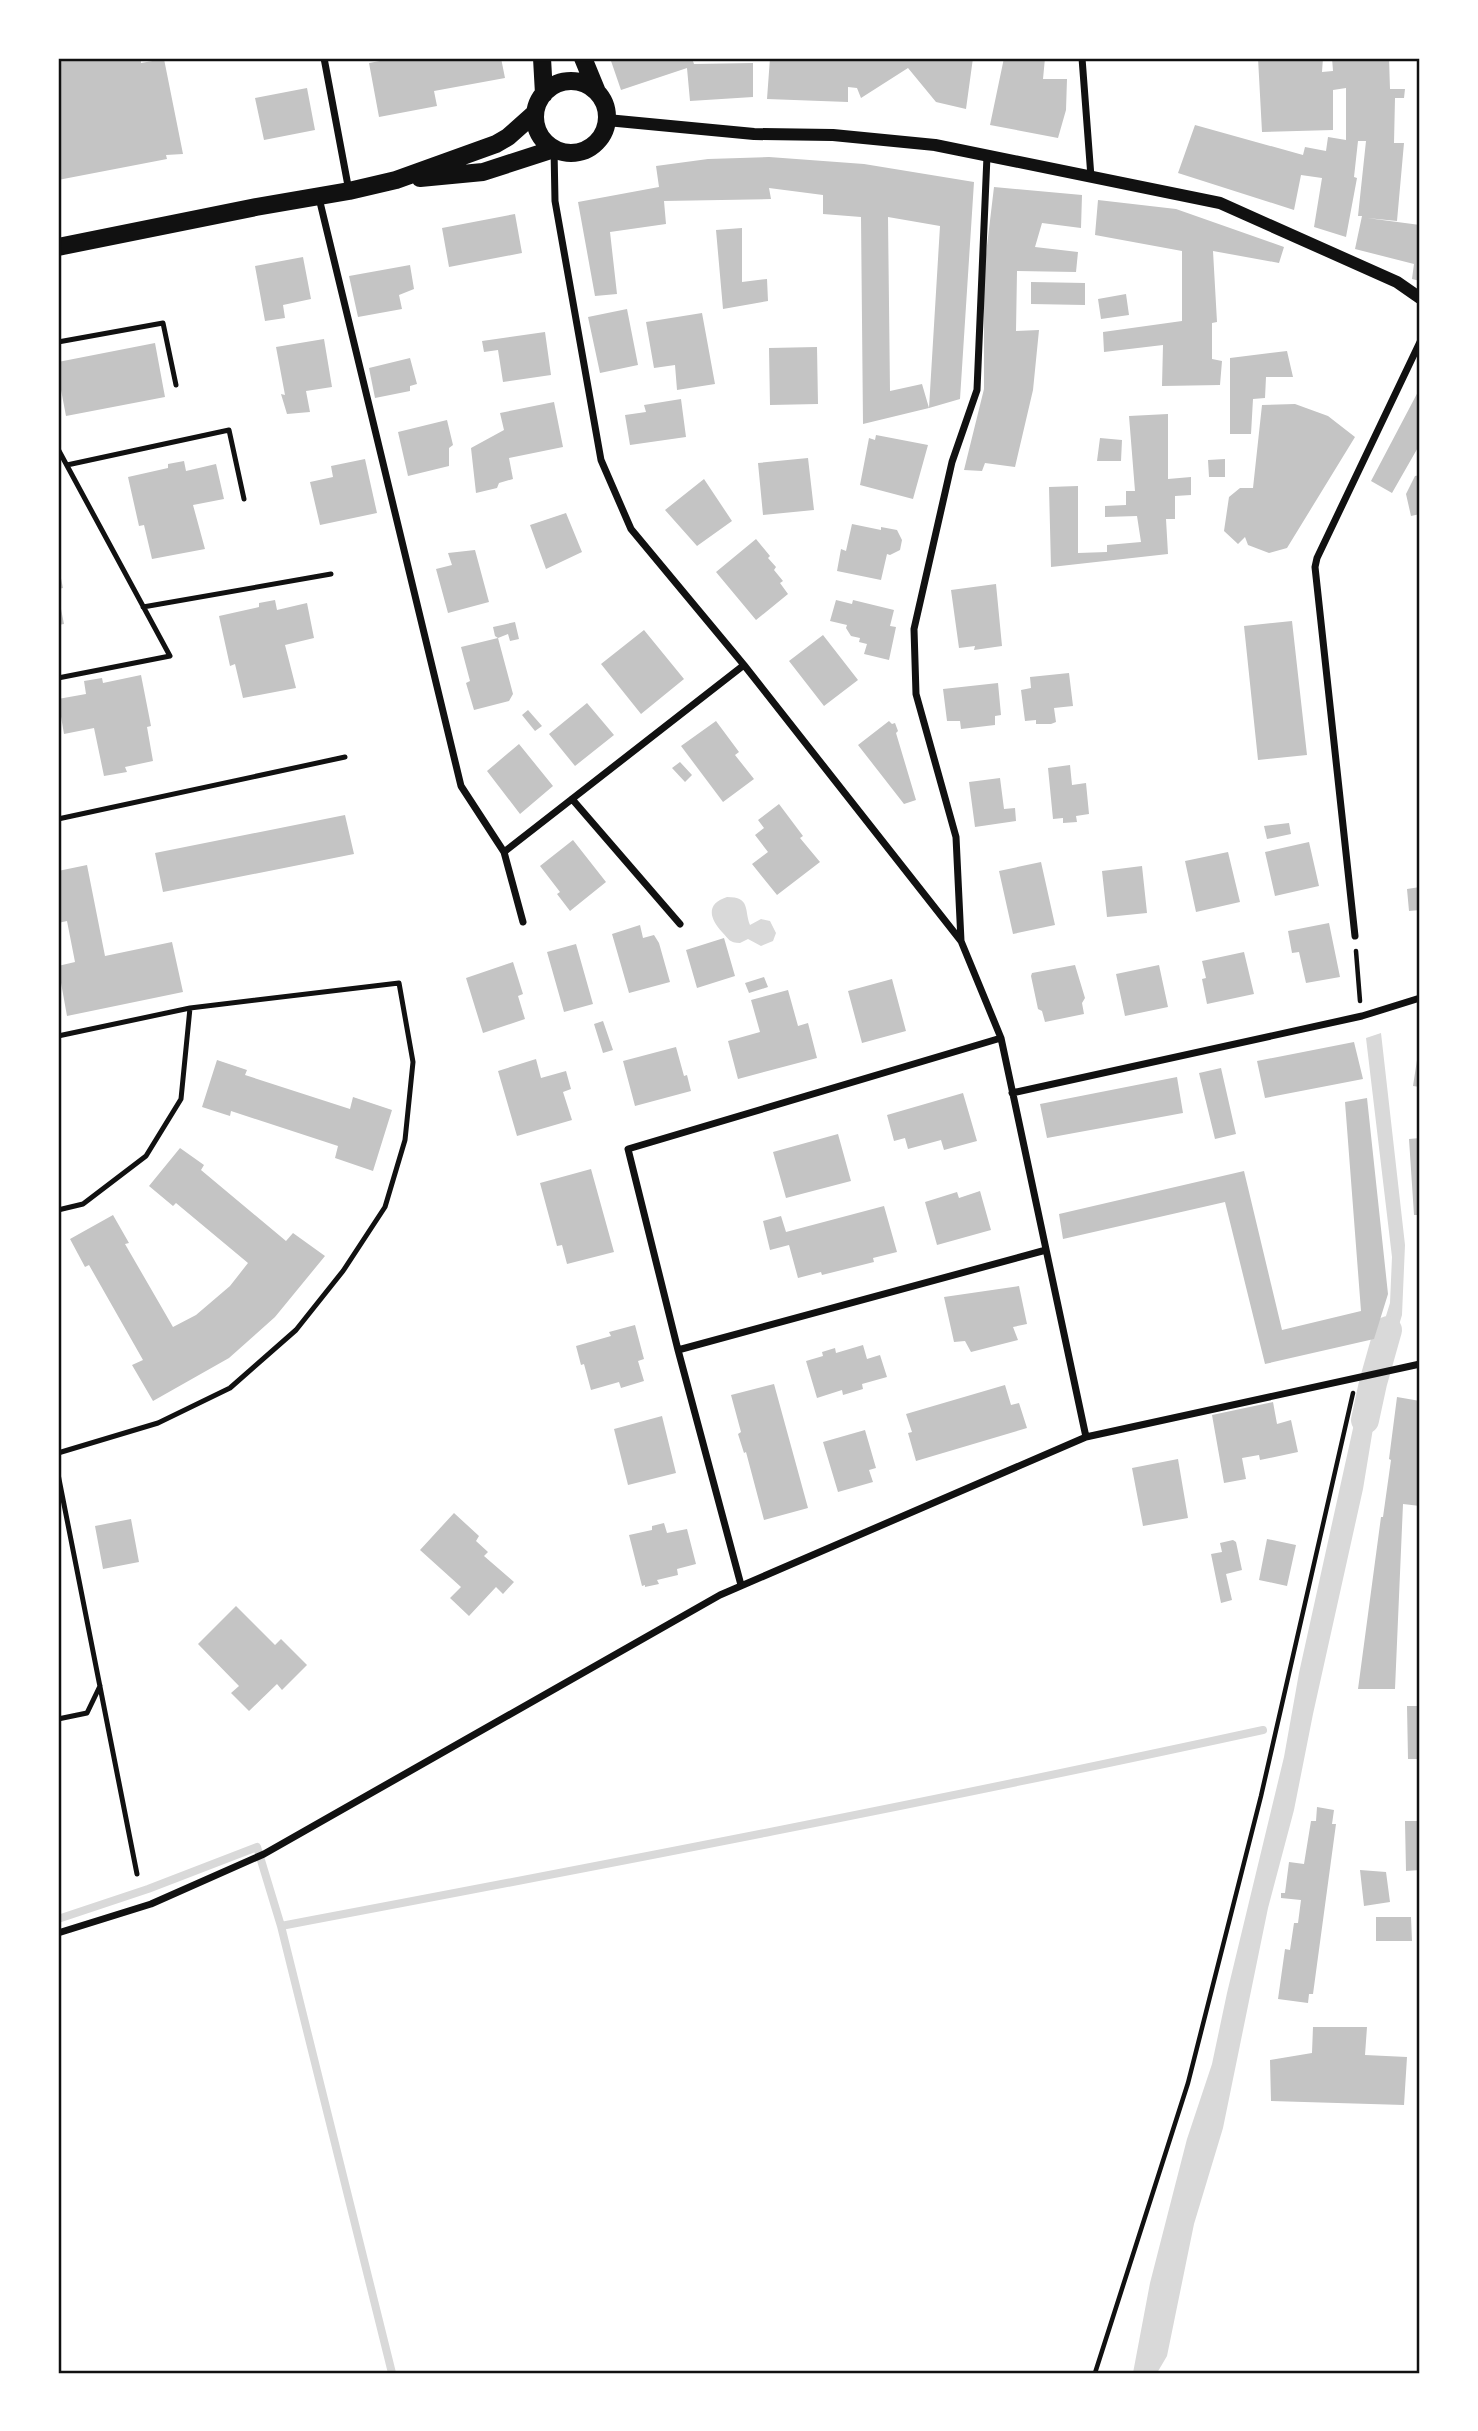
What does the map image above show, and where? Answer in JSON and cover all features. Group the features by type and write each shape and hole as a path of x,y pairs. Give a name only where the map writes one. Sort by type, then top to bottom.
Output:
{"main road":[{"path":"58,247 396,180 496,144 535,113 544,94 542,58"},
{"path":"535,113 540,136 554,149 568,153 590,148 605,130 607,120 606,110 583,58"},
{"path":"544,94 560,83 570,81 589,86 597,92"},
{"path":"396,180 483,172 554,149"}],"street":[{"path":"324,58 349,191"},
{"path":"1082,58 1091,177"},
{"path":"607,120 754,134 833,135 935,145 1220,203 1396,282 1420,298"},
{"path":"554,149 555,201 601,460 631,529 744,665 961,942 1001,1038 1086,1437"},
{"path":"961,942 956,837 916,694 914,629 952,462 976,390 988,156"},
{"path":"319,197 461,786 504,852 523,922"},
{"path":"1355,936 1315,567 1420,342"},
{"path":"504,852 744,665"},
{"path":"572,799 680,924"},
{"path":"1012,1093 1362,1016 1420,998"},
{"path":"741,1585 628,1149 1001,1038"},
{"path":"678,1350 1046,1250"},
{"path":"58,1933 151,1904 250,1861 741,1585 1086,1437 1420,1364"}],"lane":[{"path":"58,342 163,323 176,385"},
{"path":"66,465 229,430 244,499"},
{"path":"58,449 170,656 58,678"},
{"path":"143,607 331,574"},
{"path":"58,819 345,757"},
{"path":"58,1036 190,1008 399,983 414,1062 405,1140 385,1208 343,1271 296,1330 230,1388 158,1423 58,1454"},
{"path":"58,1210 83,1204 146,1156 181,1099 190,1008"},
{"path":"58,1475 137,1874"},
{"path":"58,1719 88,1713 100,1686"}],"path":[{"path":"1355,936 1362,1016"},
{"path":"1095,2373 1188,2083 1261,1796 1358,1377"}],"shaded area":[{"path":"727,897 743,902 750,925 761,919 770,921 776,933 773,941 761,946 748,939 740,943 730,940 718,927 712,912 715,904"},
{"path":"1381,1033 1405,1245 1402,1315 1387,1365 1366,1365 1377,1345 1390,1303 1392,1257 1366,1038"},
{"path":"1381,1380 1363,1489 1294,1810 1268,1908 1223,2128 1194,2224 1167,2356 1157,2373 1133,2373 1150,2283 1187,2139 1212,2064 1284,1757 1299,1673 1363,1383"}],"building":[{"path":"58,58 141,58 141,63 164,59 183,154 166,155 167,159 58,180"},
{"path":"396,58 501,58 505,78 434,91 437,106 379,117 369,63"},
{"path":"610,58 692,58 694,64 753,63 753,97 690,101 687,68 621,90"},
{"path":"770,58 973,58 966,109 936,102 908,68 861,98 857,88 848,87 848,102 767,99"},
{"path":"1004,58 1045,58 1043,79 1067,79 1066,110 1058,138 990,125"},
{"path":"1258,58 1323,58 1322,72 1333,71 1332,58 1389,58 1390,89 1405,89 1404,98 1395,98 1394,143 1404,143 1397,221 1367,218 1420,225 1420,281 1412,279 1414,264 1355,249 1362,216 1358,216 1366,141 1358,141 1354,177 1357,178 1346,237 1314,227 1322,178 1301,175 1294,210 1178,173 1195,125 1303,155 1305,147 1326,151 1328,137 1346,140 1346,88 1333,90 1333,130 1262,132"},
{"path":"307,88 315,130 264,140 255,98"},
{"path":"769,157 864,164 974,182 960,399 929,408 863,424 861,217 823,214 823,195 769,188 771,199 664,201 666,224 610,232 617,294 595,296 578,202 659,187 656,166 708,159","holes":["888,217 940,226 929,408 922,384 890,391"]},
{"path":"994,187 1082,195 1081,228 1042,223 1035,247 1078,252 1076,272 1017,271 1016,331 1039,330 1033,390 1015,467 985,463 982,471 964,470 984,389 984,271"},
{"path":"1098,200 1176,209 1284,247 1279,263 1213,251 1217,322 1212,323 1212,359 1222,361 1220,385 1162,386 1163,345 1104,352 1103,332 1182,321 1182,251 1095,235"},
{"path":"515,214 522,253 449,267 442,228"},
{"path":"742,228 742,282 767,279 768,301 723,309 716,230"},
{"path":"303,257 311,299 283,305 285,318 265,321 255,266"},
{"path":"410,265 414,289 399,295 402,309 358,317 349,276"},
{"path":"1031,282 1085,283 1085,305 1031,304"},
{"path":"1126,294 1129,315 1101,319 1098,299"},
{"path":"627,309 638,365 600,373 588,317"},
{"path":"702,313 715,384 677,390 675,365 654,368 646,322"},
{"path":"545,332 551,375 503,382 498,350 484,352 482,341"},
{"path":"324,339 332,387 306,391 310,412 287,414 281,394 285,395 276,347"},
{"path":"155,343 165,397 66,416 58,362"},
{"path":"817,347 818,404 770,405 769,348"},
{"path":"1287,351 1293,377 1266,377 1265,398 1253,399 1251,434 1230,434 1230,358"},
{"path":"410,358 417,384 410,386 410,391 375,398 369,368"},
{"path":"1420,388 1420,444 1392,493 1371,481"},
{"path":"681,399 686,437 630,445 625,415 646,412 644,405"},
{"path":"554,402 563,447 509,458 513,479 499,483 497,488 476,493 471,448 504,430 500,413"},
{"path":"1295,404 1328,416 1355,437 1287,548 1269,553 1248,545 1245,537 1238,544 1224,531 1229,497 1240,488 1253,488 1262,405"},
{"path":"1168,414 1168,479 1191,477 1191,495 1175,496 1175,519 1166,519 1168,554 1051,567 1049,487 1078,486 1078,553 1107,552 1107,545 1141,542 1137,516 1105,517 1105,506 1126,505 1126,491 1135,491 1129,416"},
{"path":"447,420 453,445 449,448 449,466 408,476 398,432"},
{"path":"876,435 928,445 913,499 860,485 869,438 875,440"},
{"path":"1100,438 1122,440 1121,461 1097,461"},
{"path":"808,458 814,510 763,515 758,463"},
{"path":"365,459 377,513 320,525 310,482 333,477 331,466"},
{"path":"1225,459 1225,477 1209,477 1208,460"},
{"path":"184,461 186,471 216,464 224,499 193,505 205,549 152,559 144,525 139,526 128,477 168,468 168,464"},
{"path":"1420,475 1420,514 1411,516 1406,494 1415,476"},
{"path":"704,479 732,521 697,546 665,510"},
{"path":"566,513 582,552 546,569 530,525"},
{"path":"852,524 881,530 881,527 897,530 902,540 900,550 887,554 881,580 837,571 841,549 846,551"},
{"path":"756,539 770,556 768,558 776,567 774,570 783,581 780,583 788,594 756,620 716,572"},
{"path":"475,550 489,602 448,613 436,569 452,565 448,553"},
{"path":"58,564 63,588 58,589"},
{"path":"996,584 1002,646 974,650 975,646 959,648 951,590"},
{"path":"58,594 64,624 58,625"},
{"path":"275,600 277,610 307,603 314,638 285,645 296,688 243,698 235,664 230,666 219,616 259,607 259,603"},
{"path":"836,600 852,604 853,600 894,610 890,626 896,627 889,660 864,654 867,644 859,642 860,638 851,636 847,625 830,621"},
{"path":"1292,621 1307,755 1258,760 1244,626"},
{"path":"515,622 519,639 510,641 508,634 498,638 495,636 493,627"},
{"path":"644,630 684,679 641,714 601,664"},
{"path":"823,635 858,680 824,706 789,661"},
{"path":"498,638 513,694 509,701 474,710 466,683 470,681 461,647"},
{"path":"1069,673 1073,706 1054,708 1056,722 1051,724 1036,724 1036,720 1025,721 1021,690 1031,688 1030,677"},
{"path":"141,675 151,726 147,727 153,761 125,767 127,772 104,776 94,728 64,734 58,699 86,694 84,681 102,678 103,683"},
{"path":"998,683 1001,715 995,716 995,725 961,729 960,721 947,721 943,689"},
{"path":"587,703 614,735 575,766 549,734"},
{"path":"528,710 542,726 535,731 522,715"},
{"path":"716,721 739,752 735,755 754,779 723,802 681,746"},
{"path":"889,721 895,723 898,731 896,733 916,800 904,804 858,745"},
{"path":"519,744 553,786 520,814 487,771"},
{"path":"680,762 692,775 685,782 672,768"},
{"path":"1070,765 1072,785 1086,783 1089,814 1076,816 1077,822 1063,823 1063,818 1053,819 1048,768"},
{"path":"1000,778 1004,809 1015,808 1016,821 975,827 969,782"},
{"path":"779,804 803,836 800,838 820,862 777,895 752,864 768,852 755,835 764,828 758,820"},
{"path":"345,815 354,854 163,892 155,853"},
{"path":"1289,823 1291,834 1267,839 1264,826"},
{"path":"573,840 606,882 570,911 557,894 560,892 540,866"},
{"path":"1309,842 1319,886 1275,896 1265,852"},
{"path":"1228,852 1240,902 1196,912 1185,861"},
{"path":"1041,862 1055,925 1013,934 999,871"},
{"path":"87,865 105,956 172,942 183,992 67,1016 58,966 75,962 67,921 58,923 58,871"},
{"path":"1142,866 1147,913 1107,917 1102,871"},
{"path":"1420,887 1420,910 1409,911 1407,889"},
{"path":"1329,923 1340,977 1306,983 1299,952 1292,953 1288,931"},
{"path":"640,925 643,938 654,935 659,943 670,982 629,993 612,934"},
{"path":"724,938 735,976 697,988 686,950"},
{"path":"576,944 593,1004 564,1012 547,952"},
{"path":"1244,952 1254,994 1207,1004 1202,961"},
{"path":"513,962 523,994 518,996 525,1019 483,1033 466,978"},
{"path":"1075,965 1085,998 1082,1003 1084,1014 1045,1022 1042,1011 1038,1009 1032,973"},
{"path":"1159,965 1168,1007 1125,1016 1116,974"},
{"path":"764,977 768,987 749,993 745,983"},
{"path":"892,979 906,1031 862,1043 848,991"},
{"path":"788,990 798,1026 808,1023 817,1058 738,1079 728,1041 760,1032 751,1000"},
{"path":"603,1021 613,1050 603,1053 594,1024"},
{"path":"1354,1042 1363,1079 1265,1098 1257,1061"},
{"path":"676,1047 691,1091 635,1106 623,1061"},
{"path":"1420,1047 1420,1087 1413,1086"},
{"path":"536,1059 541,1078 566,1071 571,1089 563,1092 572,1120 517,1136 498,1071"},
{"path":"217,1060 247,1070 245,1075 350,1109 353,1097 392,1110 373,1171 335,1158 338,1146 231,1111 230,1116 202,1107"},
{"path":"1221,1068 1236,1134 1215,1139 1199,1073"},
{"path":"1177,1077 1183,1113 1047,1138 1040,1104"},
{"path":"963,1093 977,1141 944,1150 941,1140 908,1149 905,1138 894,1141 887,1115"},
{"path":"1367,1098 1388,1294 1374,1339 1265,1364 1225,1202 1063,1239 1059,1214 1244,1171 1282,1330 1361,1311 1345,1102"},
{"path":"838,1134 851,1181 786,1198 773,1152"},
{"path":"1420,1138 1420,1215 1414,1215 1409,1139"},
{"path":"180,1148 204,1165 201,1170 286,1241 293,1233 325,1256 275,1317 229,1358 153,1401 132,1365 143,1360 89,1265 85,1267 70,1239 113,1215 129,1243 125,1244 173,1327 196,1315 230,1286 248,1263 176,1203 173,1206 149,1186"},
{"path":"591,1169 614,1252 567,1264 562,1245 557,1246 540,1183"},
{"path":"980,1191 991,1230 937,1245 925,1202 957,1192 959,1198"},
{"path":"884,1206 897,1252 873,1258 874,1262 798,1278 789,1245 770,1250 763,1221 781,1216 786,1232"},
{"path":"1420,1280 1420,1329 1418,1329 1417,1281"},
{"path":"1019,1286 1027,1324 1013,1327 1018,1340 971,1352 965,1341 954,1342 944,1297"},
{"path":"635,1325 644,1359 638,1361 644,1381 621,1388 619,1382 591,1390 576,1346 611,1336 609,1332"},
{"path":"863,1345 867,1359 880,1355 887,1377 862,1384 863,1389 843,1395 842,1390 817,1398 806,1361 823,1356 822,1352 835,1348 836,1353"},
{"path":"774,1384 808,1508 764,1520 746,1452 744,1453 738,1434 741,1432 731,1395"},
{"path":"1005,1385 1011,1405 1019,1403 1027,1428 916,1461 908,1433 912,1432 906,1414"},
{"path":"1397,1397 1420,1401 1420,1506 1403,1504 1395,1689 1358,1689 1391,1460"},
{"path":"1273,1402 1277,1424 1291,1420 1298,1452 1260,1460 1259,1455 1242,1458 1246,1479 1224,1483 1212,1415"},
{"path":"662,1416 676,1473 628,1485 614,1429"},
{"path":"865,1430 876,1468 869,1470 873,1482 838,1492 823,1442"},
{"path":"1178,1459 1188,1518 1143,1526 1132,1468"},
{"path":"454,1513 479,1536 476,1541 488,1552 484,1556 514,1582 503,1594 496,1587 469,1616 450,1598 461,1587 420,1550"},
{"path":"131,1519 139,1562 103,1569 95,1526"},
{"path":"664,1523 667,1533 687,1529 696,1564 677,1569 678,1575 657,1580 659,1584 645,1587 642,1586 629,1535 652,1530 652,1526"},
{"path":"1267,1539 1296,1545 1287,1586 1259,1580"},
{"path":"1233,1540 1236,1542 1242,1570 1226,1574 1232,1600 1221,1603 1211,1554 1222,1552 1220,1543"},
{"path":"236,1606 275,1645 281,1639 307,1665 282,1690 277,1684 249,1711 231,1693 239,1686 198,1644"},
{"path":"1407,1706 1420,1706 1420,1759 1408,1759"},
{"path":"1317,1807 1334,1810 1332,1824 1336,1824 1313,1994 1309,1994 1308,2003 1278,1999 1285,1949 1290,1950 1301,1900 1281,1898 1281,1893 1285,1893 1289,1862 1304,1864 1311,1821 1316,1821"},
{"path":"1405,1821 1420,1821 1420,1870 1406,1871"},
{"path":"1360,1870 1386,1872 1390,1902 1364,1906"},
{"path":"1376,1917 1411,1917 1412,1941 1376,1941"},
{"path":"1313,2027 1367,2027 1365,2055 1407,2057 1404,2105 1271,2101 1270,2060 1312,2053"}],"waterway":[{"path":"1365,1420 1388,1330"},
{"path":"392,2373 281,1926 773,1831 1263,1730"},
{"path":"58,1919 148,1889 257,1847 281,1926"}]}
